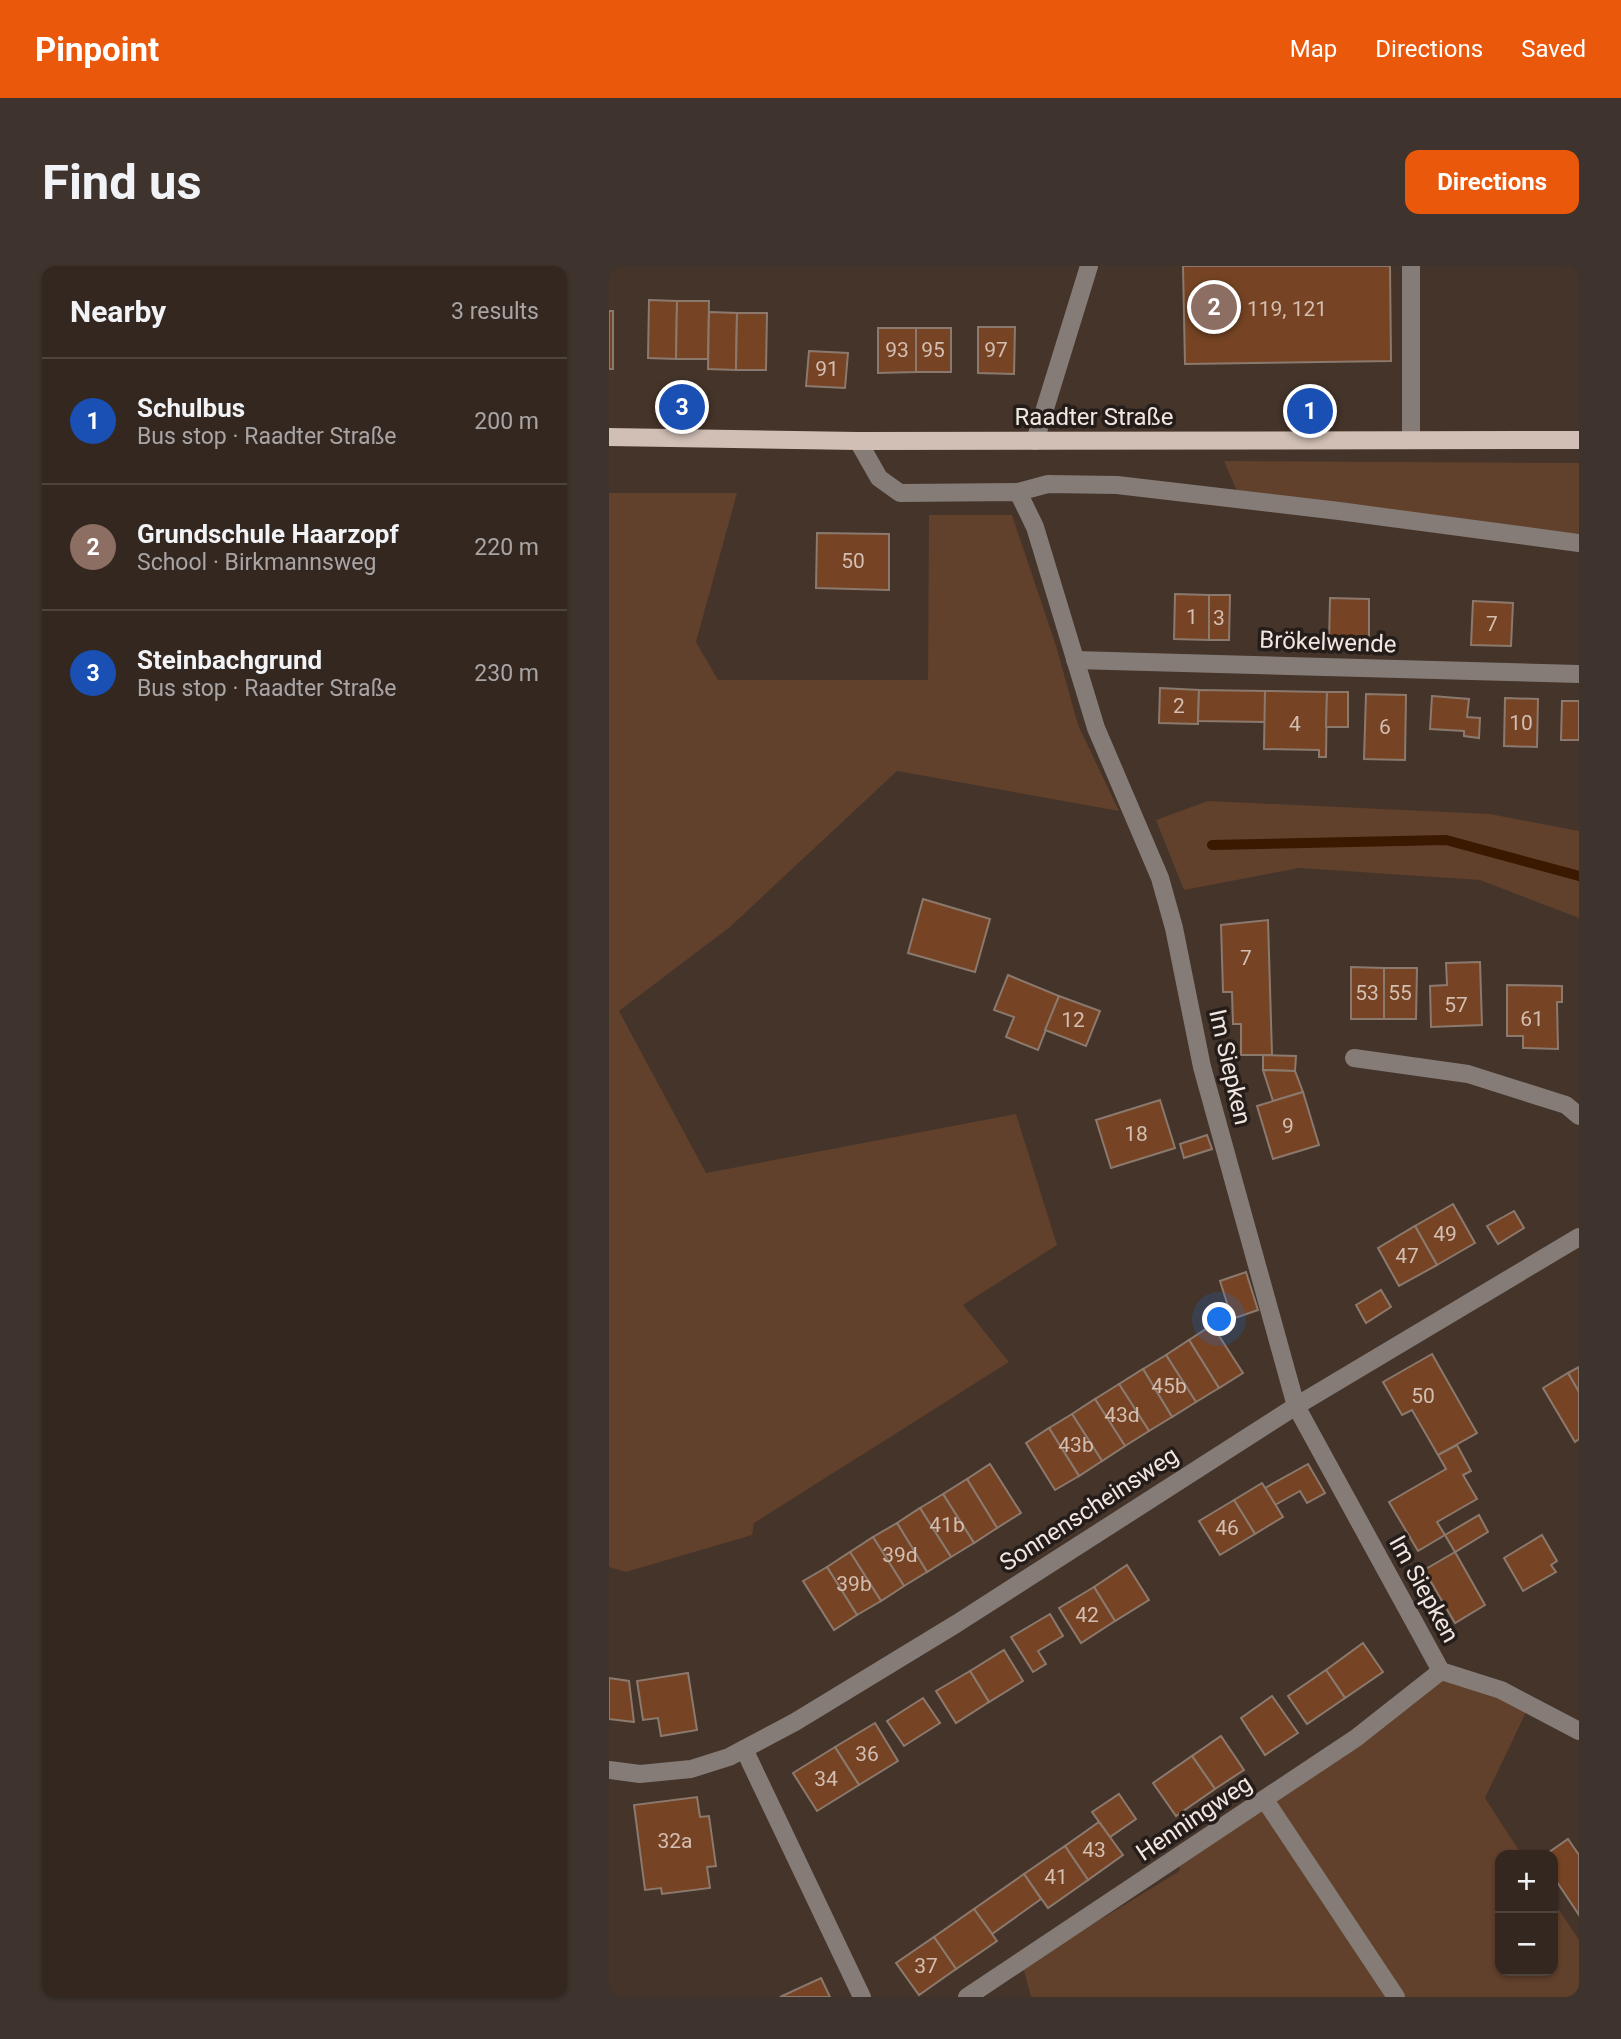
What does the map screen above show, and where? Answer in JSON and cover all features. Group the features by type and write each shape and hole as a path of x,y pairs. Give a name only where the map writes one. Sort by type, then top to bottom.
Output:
{"main road":[{"name":"Raadter Straße","path":"609,437 858,441 1579,440"}],"street":[{"path":"1035,441 1089,266"},
{"path":"1411,266 1411,440"},
{"path":"858,441 879,478 900,493 1018,492 1048,484 1117,485 1579,543"},
{"name":"Im Siepken","path":"1018,492 1035,527 1096,728 1160,878 1174,928 1202,1067 1296,1406 1441,1671 1501,1690 1579,1731"},
{"name":"Brökelwende","path":"1075,660 1579,674"},
{"path":"1354,1058 1468,1074 1566,1105 1579,1116"},
{"name":"Sonnenscheinsweg","path":"609,1770 640,1774 691,1769 729,1756 795,1722 956,1624 1296,1406 1579,1237"},
{"name":"Henningweg","path":"967,1997 1356,1738 1441,1671"},
{"path":"744,1749 862,1997"},
{"path":"1265,1800 1396,1997"}],"shaded area":[{"path":"1224,461 1579,463 1579,536 1237,491"},
{"path":"609,493 737,493 696,642 718,680 928,680 929,515 1012,515 1057,649 1078,725 1119,811 897,771 730,927 619,1011 706,1173 1016,1114 1057,1245 963,1305 1009,1362 754,1523 752,1535 626,1572 609,1567"},
{"path":"1208,801 1490,814 1579,831 1579,918 1480,880 1299,868 1184,890 1156,820"},
{"path":"1442,1675 1528,1708 1485,1798 1519,1850 1495,1850 1495,1976 1558,1976 1558,1908 1579,1940 1579,1997 1399,1997 1271,1803"},
{"path":"1265,1800 1395,1997 1031,1997 1023,1967 1178,1872 1180,1870 1175,1859"}],"building":[{"path":"1183,266 1390,266 1391,361 1185,364"},
{"path":"649,300 677,301 676,359 648,358"},
{"path":"677,301 709,301 708,359 676,359"},
{"path":"609,311 613,311 613,369 609,369"},
{"path":"709,312 737,313 736,370 708,369"},
{"path":"737,313 767,313 766,370 736,370"},
{"path":"978,327 1015,327 1014,374 978,373"},
{"path":"878,328 916,328 916,372 878,373"},
{"path":"916,328 951,328 951,372 916,372"},
{"path":"809,351 848,353 845,388 806,386"},
{"path":"817,533 889,534 889,590 816,588"},
{"path":"1175,594 1209,595 1209,640 1174,639"},
{"path":"1209,595 1230,595 1229,640 1209,640"},
{"path":"1330,598 1369,599 1369,643 1329,643"},
{"path":"1473,601 1513,603 1511,646 1471,645"},
{"path":"1160,688 1199,690 1198,724 1159,723"},
{"path":"1199,690 1265,691 1265,722 1198,721"},
{"path":"1265,691 1327,692 1326,757 1319,757 1319,750 1264,749"},
{"path":"1327,692 1348,692 1348,727 1326,727"},
{"path":"1366,694 1406,695 1405,760 1364,759"},
{"path":"1432,696 1469,699 1467,717 1480,718 1479,738 1464,736 1464,731 1430,729"},
{"path":"1505,698 1538,699 1537,747 1504,746"},
{"path":"1562,701 1579,701 1579,740 1561,740"},
{"path":"923,899 990,919 975,972 908,953"},
{"path":"1268,920 1272,1055 1241,1055 1241,1024 1233,1024 1232,992 1223,992 1221,925"},
{"path":"1480,962 1482,1025 1431,1027 1430,986 1447,985 1446,963"},
{"path":"1351,967 1384,968 1384,1019 1351,1019"},
{"path":"1384,968 1417,968 1416,1019 1384,1019"},
{"path":"1008,975 1059,996 1038,1050 1006,1037 1014,1017 994,1010"},
{"path":"1507,985 1562,986 1562,1002 1557,1002 1558,1049 1523,1048 1523,1036 1507,1036"},
{"path":"1059,996 1100,1011 1086,1046 1045,1030"},
{"path":"1263,1055 1296,1056 1295,1071 1263,1070"},
{"path":"1263,1070 1295,1071 1303,1092 1273,1101"},
{"path":"1303,1092 1319,1145 1273,1159 1257,1106"},
{"path":"1160,1100 1175,1148 1111,1168 1096,1120"},
{"path":"1207,1135 1212,1149 1184,1158 1180,1144"},
{"path":"1453,1204 1475,1243 1437,1265 1415,1226"},
{"path":"1514,1211 1524,1228 1498,1244 1487,1226"},
{"path":"1415,1226 1437,1265 1399,1286 1378,1248"},
{"path":"1246,1272 1258,1310 1232,1319 1220,1281"},
{"path":"1381,1290 1391,1307 1366,1323 1356,1305"},
{"path":"1212,1325 1243,1373 1219,1388 1189,1340"},
{"path":"1189,1340 1219,1388 1196,1402 1166,1355"},
{"path":"1432,1354 1477,1433 1438,1455 1412,1410 1402,1415 1383,1382"},
{"path":"1166,1355 1196,1402 1172,1417 1143,1369"},
{"path":"1579,1367 1579,1392 1568,1373"},
{"path":"1143,1369 1172,1417 1149,1431 1119,1384"},
{"path":"1568,1373 1579,1392 1579,1439 1575,1442 1543,1388"},
{"path":"1119,1384 1149,1431 1125,1446 1095,1399"},
{"path":"1095,1399 1125,1446 1102,1461 1072,1414"},
{"path":"1072,1414 1102,1461 1079,1476 1049,1428"},
{"path":"1049,1428 1079,1476 1055,1490 1026,1443"},
{"path":"1457,1445 1471,1471 1463,1475 1477,1499 1437,1522 1445,1535 1418,1551 1389,1502 1446,1469 1438,1455"},
{"path":"990,1464 1021,1513 997,1528 967,1479"},
{"path":"1308,1464 1325,1493 1307,1503 1300,1491 1275,1505 1265,1488"},
{"path":"967,1479 997,1528 974,1543 943,1494"},
{"path":"1262,1483 1283,1517 1255,1534 1234,1500"},
{"path":"943,1494 974,1543 951,1557 920,1508"},
{"path":"1234,1500 1255,1534 1220,1555 1199,1521"},
{"path":"920,1508 951,1557 927,1572 897,1523"},
{"path":"1479,1515 1488,1532 1455,1552 1445,1535"},
{"path":"897,1523 927,1572 904,1586 873,1537"},
{"path":"1542,1535 1557,1561 1551,1565 1556,1572 1523,1591 1504,1558"},
{"path":"873,1537 904,1586 881,1601 850,1552"},
{"path":"850,1552 881,1601 857,1615 827,1567"},
{"path":"1455,1552 1485,1605 1455,1623 1424,1570"},
{"path":"1127,1565 1149,1600 1115,1621 1094,1587"},
{"path":"827,1567 857,1615 834,1630 803,1581"},
{"path":"1094,1587 1115,1621 1081,1643 1059,1608"},
{"path":"1050,1614 1063,1636 1038,1651 1046,1664 1033,1672 1011,1637"},
{"path":"1363,1643 1383,1672 1345,1698 1326,1670"},
{"path":"1004,1650 1023,1681 989,1702 970,1671"},
{"path":"1326,1670 1345,1698 1307,1724 1288,1696"},
{"path":"970,1671 989,1702 956,1723 936,1691"},
{"path":"688,1673 697,1730 661,1736 658,1718 643,1720 637,1681"},
{"path":"609,1678 629,1681 634,1722 609,1719"},
{"path":"1272,1696 1298,1733 1265,1755 1241,1718"},
{"path":"923,1698 940,1723 904,1746 887,1721"},
{"path":"875,1723 898,1761 859,1785 835,1747"},
{"path":"1221,1736 1244,1770 1215,1789 1192,1756"},
{"path":"835,1747 859,1785 817,1811 793,1773"},
{"path":"1192,1756 1215,1789 1176,1816 1153,1783"},
{"path":"1119,1794 1136,1819 1110,1837 1092,1812"},
{"path":"697,1797 700,1817 709,1816 716,1866 707,1867 710,1888 662,1894 661,1888 645,1890 634,1805"},
{"path":"1099,1822 1123,1855 1088,1880 1065,1846"},
{"path":"1568,1839 1579,1855 1579,1915 1558,1884 1558,1850 1552,1850"},
{"path":"1065,1846 1088,1880 1048,1908 1024,1874"},
{"path":"1024,1874 1041,1899 992,1934 974,1909"},
{"path":"974,1909 997,1941 956,1969 934,1937"},
{"path":"934,1937 956,1969 919,1995 896,1963"},
{"path":"821,1978 830,1997 780,1997"}],"waterway":[{"path":"1212,845 1446,840 1579,876"}],"place":[{"name":"Grundschule Haarzopf","path":"1214,307"},
{"name":"Steinbachgrund","path":"682,407"},
{"name":"Schulbus","path":"1310,411"}]}
